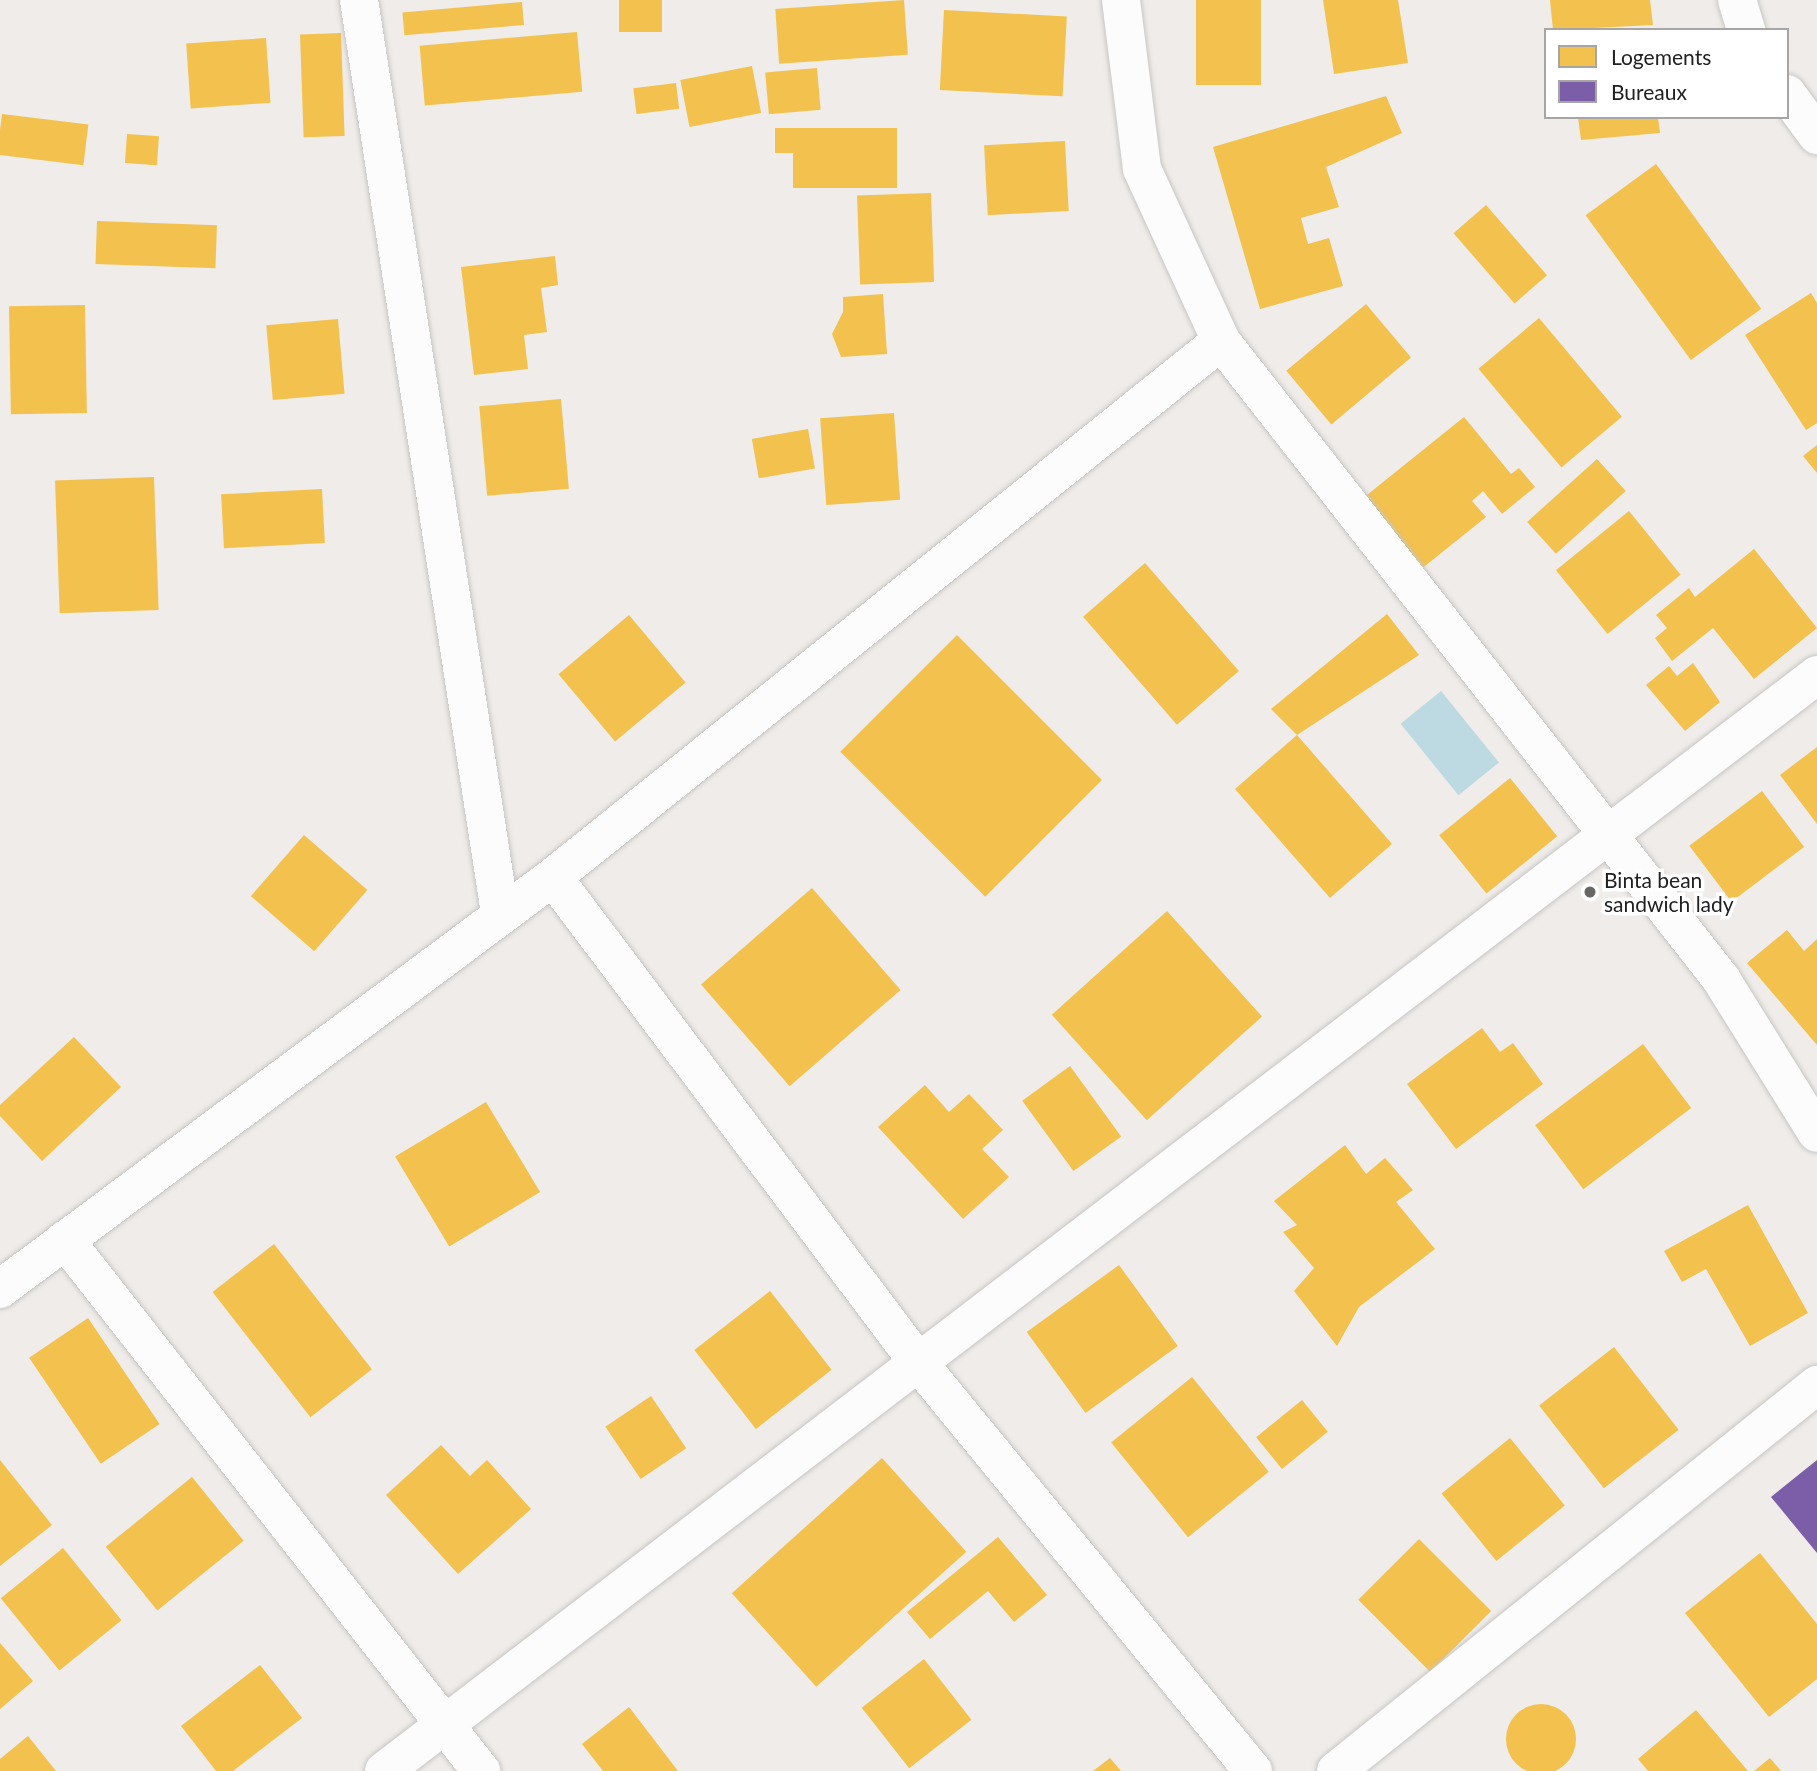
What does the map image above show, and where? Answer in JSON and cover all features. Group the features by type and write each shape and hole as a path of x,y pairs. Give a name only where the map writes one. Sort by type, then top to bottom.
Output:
{"street":[{"path":"359,0 500,913"},
{"path":"1121,0 1142,169 1221,341 1604,836 1805,1086 1817,1133"},
{"path":"1737,0 1745,28"},
{"path":"1789,97 1817,135"},
{"path":"0,1289 500,913 553,877 1221,341"},
{"path":"384,1771 444,1722 1817,676"},
{"path":"553,877 917,1361 1253,1771"},
{"path":"65,1240 481,1771"},
{"path":"1336,1771 1817,1385"}],"water":[{"path":"1441,691 1499,762 1458,795 1401,724"}],"building: Logements":[{"path":"619,0 662,0 662,32 619,32"},
{"path":"904,0 908,55 779,64 775,9"},
{"path":"1196,0 1261,0 1261,85 1196,85"},
{"path":"1323,0 1398,0 1408,63 1334,74"},
{"path":"1550,0 1650,0 1653,25 1553,28"},
{"path":"522,2 524,25 404,35 402,12"},
{"path":"944,10 1067,16 1063,96 940,90"},
{"path":"577,32 582,92 425,106 420,46"},
{"path":"341,33 345,136 304,137 300,34"},
{"path":"266,38 271,103 191,108 186,44"},
{"path":"752,66 761,113 690,127 680,80"},
{"path":"817,68 821,110 769,114 765,73"},
{"path":"676,83 679,109 636,114 633,88"},
{"path":"1386,96 1402,133 1326,167 1339,207 1301,218 1308,244 1329,238 1343,286 1260,309 1213,147"},
{"path":"2,114 88,125 83,165 0,155"},
{"path":"1578,119 1658,119 1660,133 1581,140"},
{"path":"775,128 897,128 897,188 793,188 793,153 775,153"},
{"path":"127,134 159,136 157,165 125,163"},
{"path":"1065,141 1069,211 988,215 984,145"},
{"path":"1656,164 1761,309 1691,360 1586,215"},
{"path":"931,193 934,282 860,285 857,196"},
{"path":"1486,205 1547,275 1515,303 1454,233"},
{"path":"97,221 217,225 215,268 95,264"},
{"path":"555,256 558,285 541,288 547,332 524,335 528,369 474,375 461,267"},
{"path":"1811,293 1817,303 1817,423 1806,430 1745,335"},
{"path":"883,294 887,354 841,357 832,334 843,312 843,297"},
{"path":"1366,304 1411,358 1331,424 1286,371"},
{"path":"85,305 87,413 11,414 9,306"},
{"path":"1539,318 1622,417 1561,468 1478,369"},
{"path":"338,319 345,394 273,400 266,325"},
{"path":"561,399 569,489 487,496 479,406"},
{"path":"894,413 900,500 826,505 820,418"},
{"path":"1464,417 1511,474 1519,468 1535,487 1502,514 1483,491 1472,501 1486,517 1420,570 1362,499"},
{"path":"808,429 815,468 759,478 752,439"},
{"path":"1817,445 1817,473 1803,456"},
{"path":"1597,459 1626,491 1556,554 1527,522"},
{"path":"154,477 159,610 60,613 55,480"},
{"path":"322,489 325,543 224,548 221,494"},
{"path":"1629,511 1681,575 1608,634 1556,570"},
{"path":"1754,549 1817,628 1754,679 1713,628 1672,661 1655,638 1667,628 1656,615 1689,588 1695,597"},
{"path":"1145,563 1239,671 1177,725 1083,617"},
{"path":"1387,614 1419,655 1297,735 1271,709"},
{"path":"629,615 686,682 615,742 559,674"},
{"path":"957,635 1102,780 985,897 840,752"},
{"path":"1693,663 1720,702 1685,731 1646,685 1669,666 1677,676"},
{"path":"1297,735 1392,844 1330,898 1235,789"},
{"path":"1817,747 1817,824 1780,775"},
{"path":"1510,778 1557,836 1486,894 1439,835"},
{"path":"1762,791 1804,847 1731,902 1689,846"},
{"path":"304,835 367,890 314,951 251,896"},
{"path":"812,888 901,990 790,1086 701,984"},
{"path":"1167,911 1262,1017 1147,1120 1052,1015"},
{"path":"1787,930 1804,951 1817,939 1817,1045 1747,963"},
{"path":"1482,1028 1500,1052 1513,1043 1543,1084 1456,1149 1407,1084"},
{"path":"74,1037 121,1087 42,1161 0,1116 0,1105"},
{"path":"1643,1044 1691,1108 1583,1189 1535,1125"},
{"path":"1070,1066 1121,1136 1073,1171 1022,1101"},
{"path":"925,1085 949,1112 969,1094 1003,1130 982,1149 1009,1177 963,1219 878,1127"},
{"path":"486,1102 540,1192 449,1247 395,1157"},
{"path":"1345,1145 1366,1174 1385,1158 1413,1190 1396,1202 1435,1249 1359,1307 1337,1346 1294,1291 1314,1268 1283,1232 1297,1225 1274,1201"},
{"path":"1748,1205 1808,1313 1750,1346 1706,1269 1682,1282 1664,1251"},
{"path":"274,1244 372,1369 310,1417 213,1292"},
{"path":"1119,1265 1178,1346 1086,1413 1027,1332"},
{"path":"770,1291 832,1370 756,1429 694,1350"},
{"path":"88,1318 160,1424 101,1464 29,1358"},
{"path":"1614,1347 1679,1430 1604,1488 1539,1405"},
{"path":"1192,1377 1269,1472 1188,1537 1111,1442"},
{"path":"651,1396 686,1448 641,1479 605,1427"},
{"path":"1302,1400 1328,1432 1282,1469 1256,1437"},
{"path":"1510,1438 1565,1506 1496,1561 1442,1493"},
{"path":"441,1445 470,1476 487,1460 531,1509 458,1574 386,1495"},
{"path":"882,1458 966,1552 816,1687 732,1593"},
{"path":"0,1460 52,1525 0,1566"},
{"path":"192,1477 244,1541 157,1611 106,1547"},
{"path":"998,1537 1047,1595 1014,1622 988,1591 930,1639 907,1612"},
{"path":"1419,1539 1491,1611 1430,1672 1358,1600"},
{"path":"63,1548 122,1620 59,1671 1,1598"},
{"path":"1760,1553 1817,1624 1817,1679 1769,1717 1685,1613"},
{"path":"0,1643 33,1681 0,1709"},
{"path":"924,1659 971,1720 909,1768 862,1708"},
{"path":"260,1665 302,1718 233,1771 216,1771 181,1726"},
{"path":"1534,1704 1548,1704 1561,1710 1570,1719 1576,1732 1574,1753 1566,1764 1555,1772 1527,1772 1516,1764 1506,1746 1506,1732 1512,1719 1521,1710"},
{"path":"629,1707 678,1771 603,1771 582,1744"},
{"path":"1696,1710 1748,1771 1648,1771 1638,1759"},
{"path":"28,1736 56,1771 0,1771 0,1759"},
{"path":"1110,1758 1121,1771 1093,1771"},
{"path":"1770,1758 1781,1771 1754,1771"}],"building: Bureaux":[{"path":"1817,1460 1817,1553 1771,1497"}],"place":[{"name":"Binta bean sandwich lady","path":"1590,892"}]}
